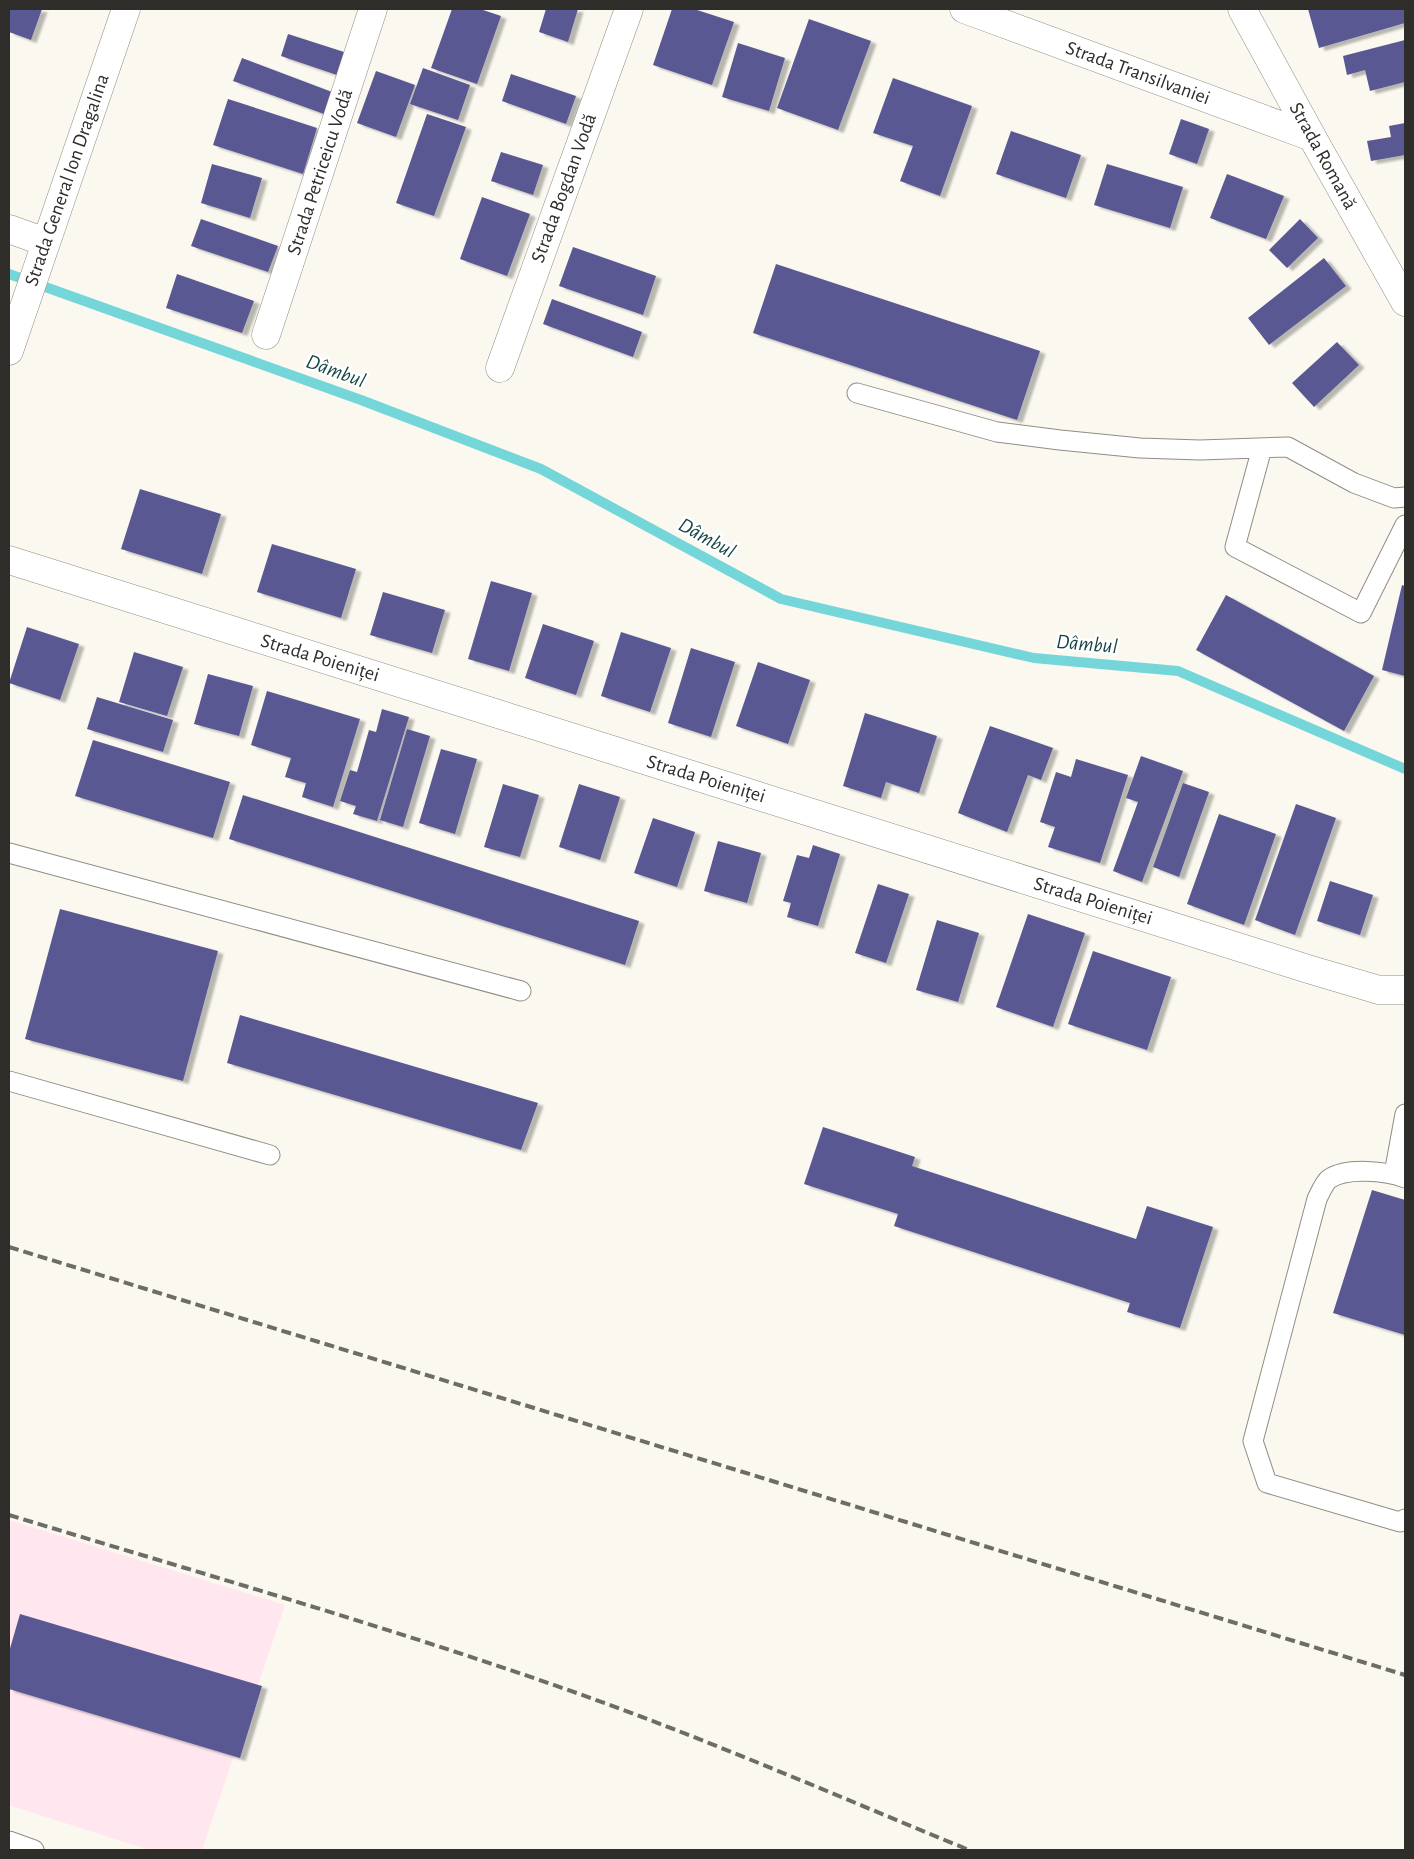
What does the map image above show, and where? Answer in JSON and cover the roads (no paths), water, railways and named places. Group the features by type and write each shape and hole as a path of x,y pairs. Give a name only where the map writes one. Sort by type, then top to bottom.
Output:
{"street":[{"name":"Strada General Ion Dragalina","path":"12,340 126,9"},
{"name":"Strada Petriceicu Vodă","path":"266,335 373,9"},
{"name":"Strada Bogdan Vodă","path":"500,368 629,9"},
{"name":"Strada Transilvaniei","path":"964,9 1312,137"},
{"name":"Strada Romană","path":"1242,9 1405,302"},
{"path":"9,229 45,242"},
{"name":"Strada Poieniței","path":"9,560 1308,969 1379,990 1405,990"}],"lane":[{"path":"856,393 1006,433 1140,448 1200,450 1288,447 1354,483 1394,498 1405,497"},
{"path":"1262,448 1235,547 1361,613 1405,525"},
{"path":"9,853 521,992"},
{"path":"9,1080 270,1155"},
{"path":"1405,1114 1400,1176 1348,1171 1328,1180 1317,1199 1253,1441 1267,1483 1400,1522 1405,1519"},
{"path":"9,1841 34,1850"}],"waterway":[{"name":"Dâmbul","path":"9,274 361,400 541,469 781,599 1034,658 1178,671 1405,769"}],"railway":[{"path":"9,1247 1405,1675"},
{"path":"9,1515 349,1618 551,1684 709,1743 969,1850"}]}
